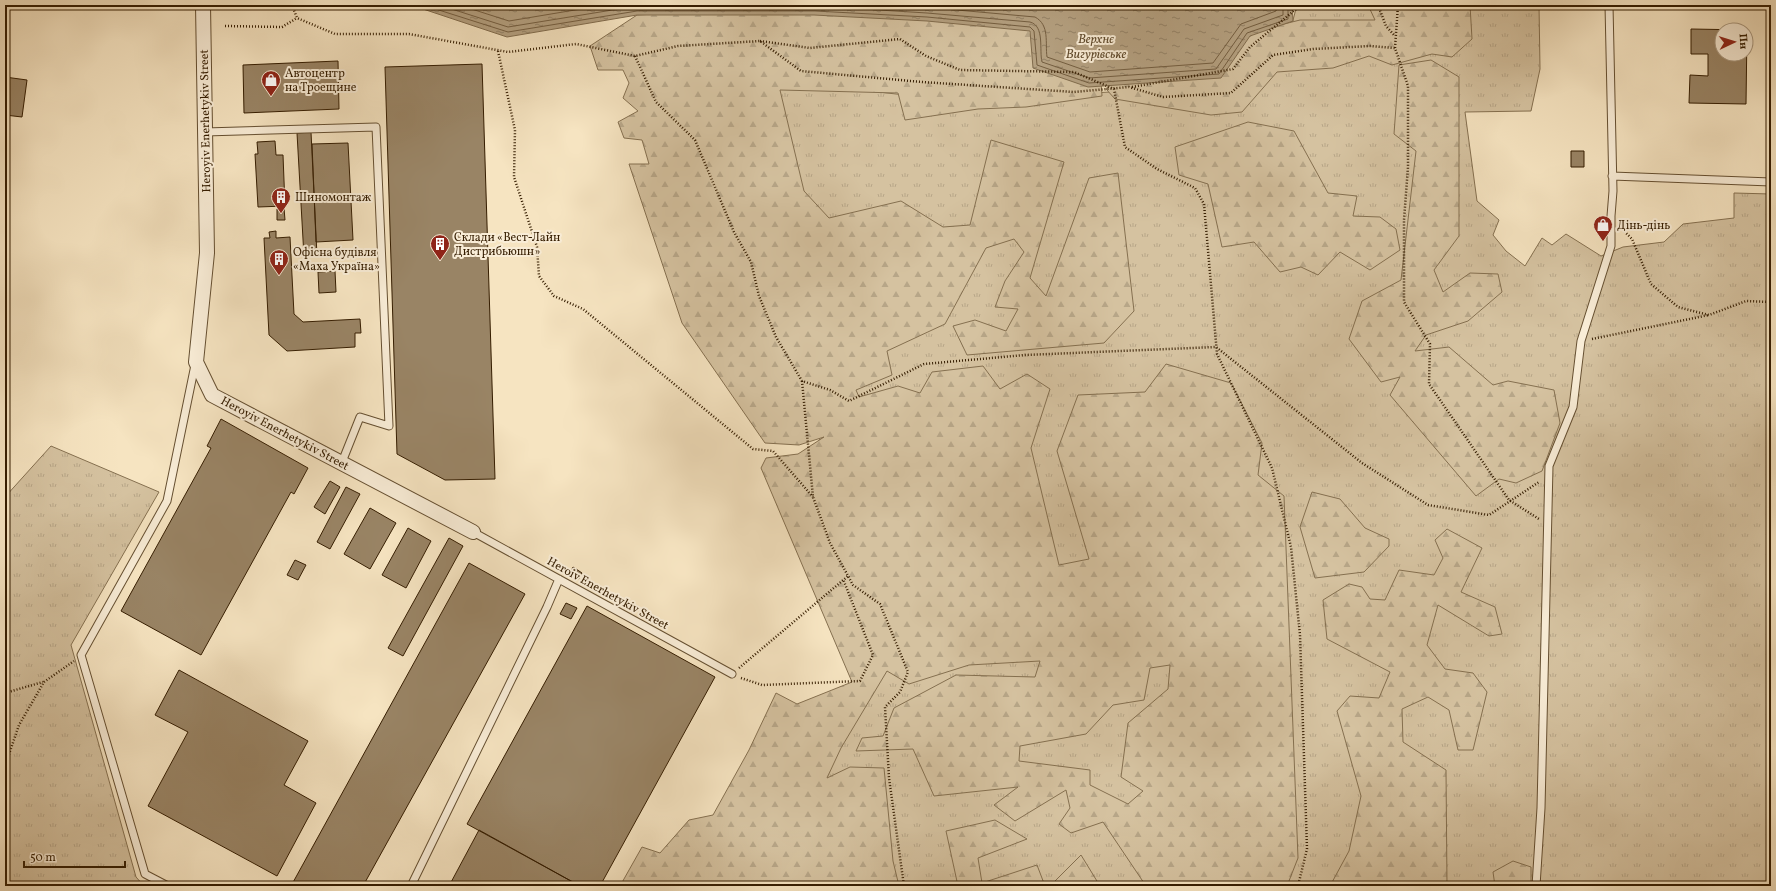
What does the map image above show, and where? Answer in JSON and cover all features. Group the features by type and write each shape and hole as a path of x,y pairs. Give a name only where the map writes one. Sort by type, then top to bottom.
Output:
{"street":[{"name":"Heroyiv Enerhetykiv Street","path":"203,5 207,253 196,362 212,394 473,532"}],"lane":[{"path":"1536,886 1541,808 1549,466 1573,406 1581,342 1611,246 1613,191 1609,5"},
{"path":"205,132 376,127 389,426 360,417 342,462"},
{"path":"1612,176 1771,182"},
{"path":"1604,190 1613,191"},
{"path":"168,886 145,874 81,655 167,501 196,362"},
{"name":"Heroiv Enerhetykiv Street","path":"473,532 732,674"},
{"path":"411,886 548,607 559,579"}],"path":[{"path":"292,5 297,18 335,34 409,34 508,52 576,44 635,56 678,46 760,42 810,48 900,39 926,56 960,70 1074,72 1114,89"},
{"path":"760,42 801,71 922,82 1074,92 1129,88 1233,69 1250,47 1301,5"},
{"path":"1378,5 1386,26 1395,36"},
{"path":"1398,5 1395,48 1408,86 1408,167 1404,220 1404,302 1430,344 1429,384 1509,500 1548,524"},
{"path":"225,26 282,27 297,18"},
{"path":"1129,88 1163,97 1231,93 1273,55 1313,49 1363,46 1395,48"},
{"path":"498,51 515,130 514,177 537,247 539,276 554,296 583,309 753,449 773,451 813,497"},
{"path":"635,56 656,102 696,140 734,232 751,262 759,296 776,337 802,381 813,497 830,543 853,585 880,604 908,672 900,692 886,707 889,778 904,886"},
{"path":"1114,89 1125,147 1157,169 1195,188 1204,204 1217,354 1272,468 1291,547 1300,635 1307,849 1298,886"},
{"path":"1611,216 1632,239 1651,284 1678,307 1709,315"},
{"path":"1581,342 1709,315 1746,301 1771,302"},
{"path":"802,381 830,390 849,400 924,364 1025,355 1216,347 1362,463 1428,505 1489,515 1509,500 1549,476"},
{"path":"843,579 873,655 860,681 762,685 732,674 843,579 848,576"},
{"path":"5,693 44,682 81,655"},
{"path":"5,766 20,725 44,682"}],"green space":[{"path":"826,5 1004,5 1100,66 1102,96 1026,107 978,109 905,120 898,93 780,90 804,191 829,218 901,201 943,227 970,225 991,140 1064,162 1030,278 1046,296 1089,178 1118,173 1134,311 1104,343 967,355 953,326 975,320 1006,331 1018,309 995,307 1005,281 1024,252 1014,239 986,248 945,324 887,351 892,375 856,390 859,397 898,386 920,393 932,372 983,366 1000,389 1027,374 1050,389 1031,448 1059,565 1089,559 1057,451 1078,395 1145,392 1166,364 1231,383 1262,443 1258,475 1284,496 1298,858 1287,886 1146,886 1103,822 1071,833 1059,824 1070,808 1066,790 1015,821 994,805 1018,787 934,796 913,749 856,751 862,738 883,736 894,708 956,675 1035,677 1040,661 969,665 909,684 887,671 841,748 827,778 850,767 884,768 893,861 899,886 620,886 642,847 660,853 689,820 713,815 749,750 776,693 797,704 852,682 761,468 766,458 798,454 824,437 799,445 765,443 682,323 629,164 649,164 642,140 624,138 618,122 638,111 623,98 629,83 623,70 598,70 590,46 637,15","holes":["1170,665 1168,689 1128,723 1121,777 1143,791 1128,804 1090,785 1090,770 1019,761 1020,746 1086,734 1113,705 1144,700 1150,668"]},
{"path":"1297,5 1539,5 1540,69 1531,111 1465,112 1477,201 1499,220 1493,235 1506,251 1525,266 1542,238 1552,245 1566,234 1601,256 1623,247 1664,242 1683,224 1734,218 1734,193 1771,194 1771,886 799,886 753,822 881,651 713,74 951,100 1230,86 1289,35"},
{"path":"1368,5 1470,5 1472,39 1452,57 1432,54 1392,65 1369,56 1333,68 1277,72 1242,112 1211,115 1115,99 1106,89 1118,74 1244,34 1300,20 1375,20"},
{"path":"1431,60 1459,77 1459,236 1434,270 1443,292 1470,273 1498,274 1502,292 1468,321 1426,335 1415,351 1449,347 1493,385 1508,381 1554,390 1560,423 1542,471 1516,483 1499,479 1476,496 1390,395 1400,377 1381,382 1349,339 1362,301 1401,280 1416,151 1394,134 1399,65"},
{"path":"1248,122 1294,131 1328,193 1357,196 1353,216 1380,217 1396,229 1400,250 1370,270 1340,252 1318,275 1301,267 1280,272 1254,242 1222,247 1208,184 1179,175 1175,147"},
{"path":"51,446 159,492 71,645 136,877 144,886 5,886 5,497"},
{"path":"1312,492 1340,499 1365,528 1389,539 1389,546 1364,572 1315,578 1300,527"},
{"path":"1447,529 1482,548 1461,592 1495,607 1502,634 1489,636 1438,605 1427,645 1445,669 1473,673 1487,692 1473,750 1458,750 1449,710 1428,697 1402,709 1403,742 1446,770 1447,886 1330,886 1349,851 1361,796 1337,711 1350,696 1379,698 1390,672 1327,639 1323,600 1349,584 1362,587 1370,599 1385,600 1399,570 1434,575 1443,558 1435,540"},
{"path":"995,820 1027,839 978,858 982,883 1037,865 1045,886 958,886 946,831"},
{"path":"1081,855 1100,886 1050,886"},
{"path":"1513,861 1531,867 1531,886 1495,886 1493,872"}],"water":[{"name":"Верхнє Вигурівське","path":"374,5 1292,5 1293,21 1250,36 1221,78 1088,87 1033,68 1030,31 927,21 814,15 637,15 507,37 420,8"}],"building":[{"path":"1691,29 1714,29 1714,62 1747,62 1746,104 1689,103 1690,75 1708,76 1708,54 1691,54"},
{"path":"338,61 339,109 244,113 243,65"},
{"name":"Склади «Вест-Лайн Дистрибьюшн»","path":"482,64 495,479 445,480 397,454 385,67"},
{"path":"5,77 27,80 22,117 5,115"},
{"path":"311,132 317,256 304,257 297,133"},
{"path":"275,141 276,155 283,155 285,206 258,207 255,154 258,154 257,142"},
{"path":"348,143 353,240 316,242 312,144"},
{"path":"1571,151 1584,151 1584,167 1571,167"},
{"name":"Шиномонтаж","path":"284,208 285,220 277,220 277,209"},
{"name":"Офісна будівля «Маха Україна»","path":"276,231 276,238 290,237 294,314 303,322 360,319 361,333 355,333 355,347 287,351 269,335 264,238 270,238 269,232"},
{"path":"335,271 336,292 319,293 318,272"},
{"path":"221,419 308,468 294,494 291,492 201,655 121,611 211,448 207,446"},
{"path":"330,481 340,487 325,514 314,507"},
{"path":"346,487 360,494 330,549 317,542"},
{"path":"370,508 396,523 370,569 344,554"},
{"path":"408,528 431,541 406,588 382,575"},
{"path":"449,538 463,546 403,656 388,648"},
{"path":"295,560 306,565 298,580 287,575"},
{"path":"469,563 525,594 363,886 291,886"},
{"path":"573,567 582,573 579,579 570,574"},
{"path":"566,603 577,608 571,619 560,614"},
{"path":"587,606 715,677 600,886 580,886 467,824"},
{"path":"179,670 308,741 284,785 316,803 277,876 148,806 188,732 155,715"},
{"path":"479,830 580,886 449,886"}],"place":[{"name":"Автоцентр на Троещине","path":"271,97"},
{"name":"Шиномонтаж","path":"281,214"},
{"name":"Дінь-дінь","path":"1603,242"},
{"name":"Склади «Вест-Лайн Дистрибьюшн»","path":"440,261"},
{"name":"Офісна будівля «Маха Україна»","path":"279,276"}]}
